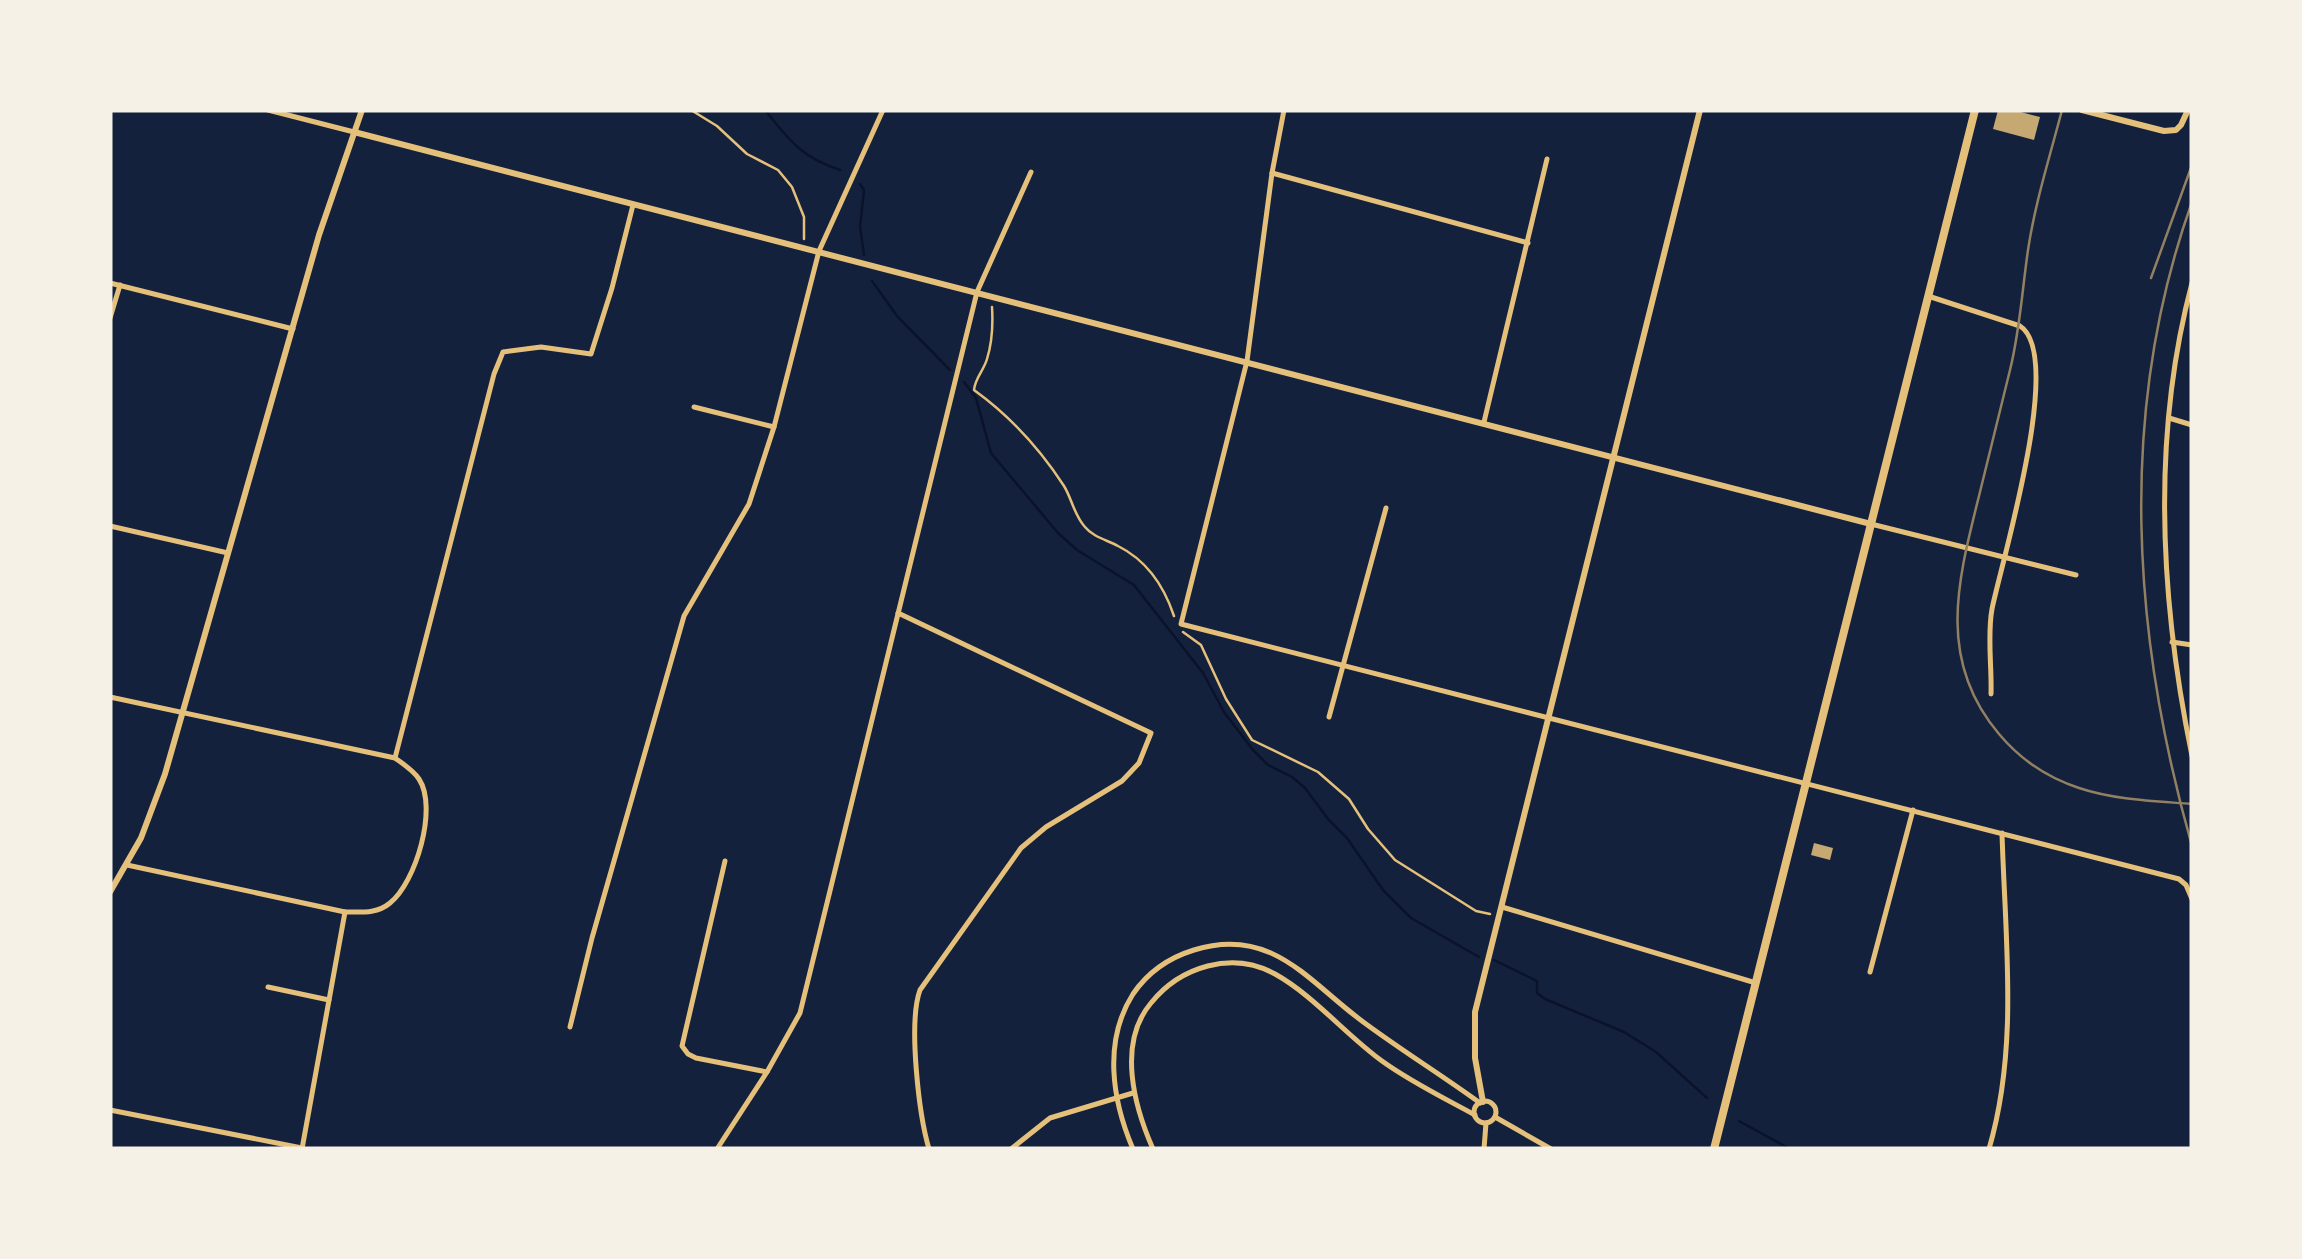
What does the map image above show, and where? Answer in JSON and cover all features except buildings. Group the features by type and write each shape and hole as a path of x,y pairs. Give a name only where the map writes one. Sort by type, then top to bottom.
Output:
{"main road":[{"path":"1714,1149 1975,110"}],"street":[{"path":"268,110 2076,575"},
{"path":"110,892 150,818 319,235 362,110"},
{"path":"570,1027 684,616 744,517 774,427 819,251 882,110"},
{"path":"1284,110 1247,361 1181,624 2179,878 2192,899"},
{"path":"1475,1115 1482,1102 1475,1058 1475,1012 1700,110"},
{"path":"2082,110 2164,131 2176,130 2188,110"},
{"path":"1484,422 1547,159"},
{"path":"717,1149 800,1013 977,292 1032,172"},
{"path":"1272,173 1528,243"},
{"path":"395,758 494,374 503,352 541,347 591,354 633,205"},
{"path":"110,282 292,329"},
{"path":"2192,283 2174,370 2165,536 2172,642 2192,756"},
{"path":"110,318 120,285"},
{"path":"1928,296 2020,326 2028,331 2036,349 2036,394 2024,476 1991,613 1991,694"},
{"path":"694,407 774,427"},
{"path":"2169,418 2192,425"},
{"path":"1329,718 1386,508"},
{"path":"110,526 228,553"},
{"path":"898,613 1151,733 1140,763 1122,781 1046,827 1021,848 924,982 918,996 914,1030 929,1149"},
{"path":"2172,642 2192,646"},
{"path":"110,697 395,758 420,780 424,796 424,829 416,862 390,904 375,911 345,912 127,865"},
{"path":"1870,972 1913,810"},
{"path":"1989,1149 2003,1084 2008,1036 2002,833"},
{"path":"725,861 682,1046 696,1058 767,1072"},
{"path":"1502,907 1756,983"},
{"path":"110,1110 302,1148 345,912"},
{"path":"1134,1149 1114,1072 1122,1014 1152,971 1199,948 1228,944 1258,948 1286,959 1363,1022 1482,1102 1493,1104 1495,1117"},
{"path":"1152,1149 1134,1093 1133,1046 1146,1008 1178,978 1205,966 1232,962 1275,974 1384,1062 1486,1122"},
{"path":"268,987 329,1000"},
{"path":"1011,1149 1050,1118 1134,1093"},
{"path":"1486,1122 1495,1117"},
{"path":"1495,1117 1550,1149"},
{"path":"1484,1149 1486,1122"}],"path":[{"path":"692,110 717,126 746,154 778,170 792,188 804,216 802,248"}],"waterway":[{"path":"765,110 797,147 840,170"},
{"path":"860,184 864,190 860,227 864,255"},
{"path":"872,281 897,316 950,370"},
{"path":"964,382 976,398 991,453 1058,533 1077,550 1134,585 1203,673 1224,712 1253,750 1268,765 1305,788 1383,890 1411,918 1479,957"},
{"path":"1494,960 1537,981 1537,993 1545,999 1624,1032 1656,1052 1707,1098"},
{"path":"1739,1121 1790,1149"}],"railway":[{"path":"2062,110 2031,232 2013,355 1964,558 1959,589 1959,648 1979,706 2007,743 2035,767 2093,792 2192,804"},
{"path":"2151,278 2192,165"},
{"path":"2192,202 2168,281 2152,361 2143,442 2141,523 2156,686 2192,846"}]}
